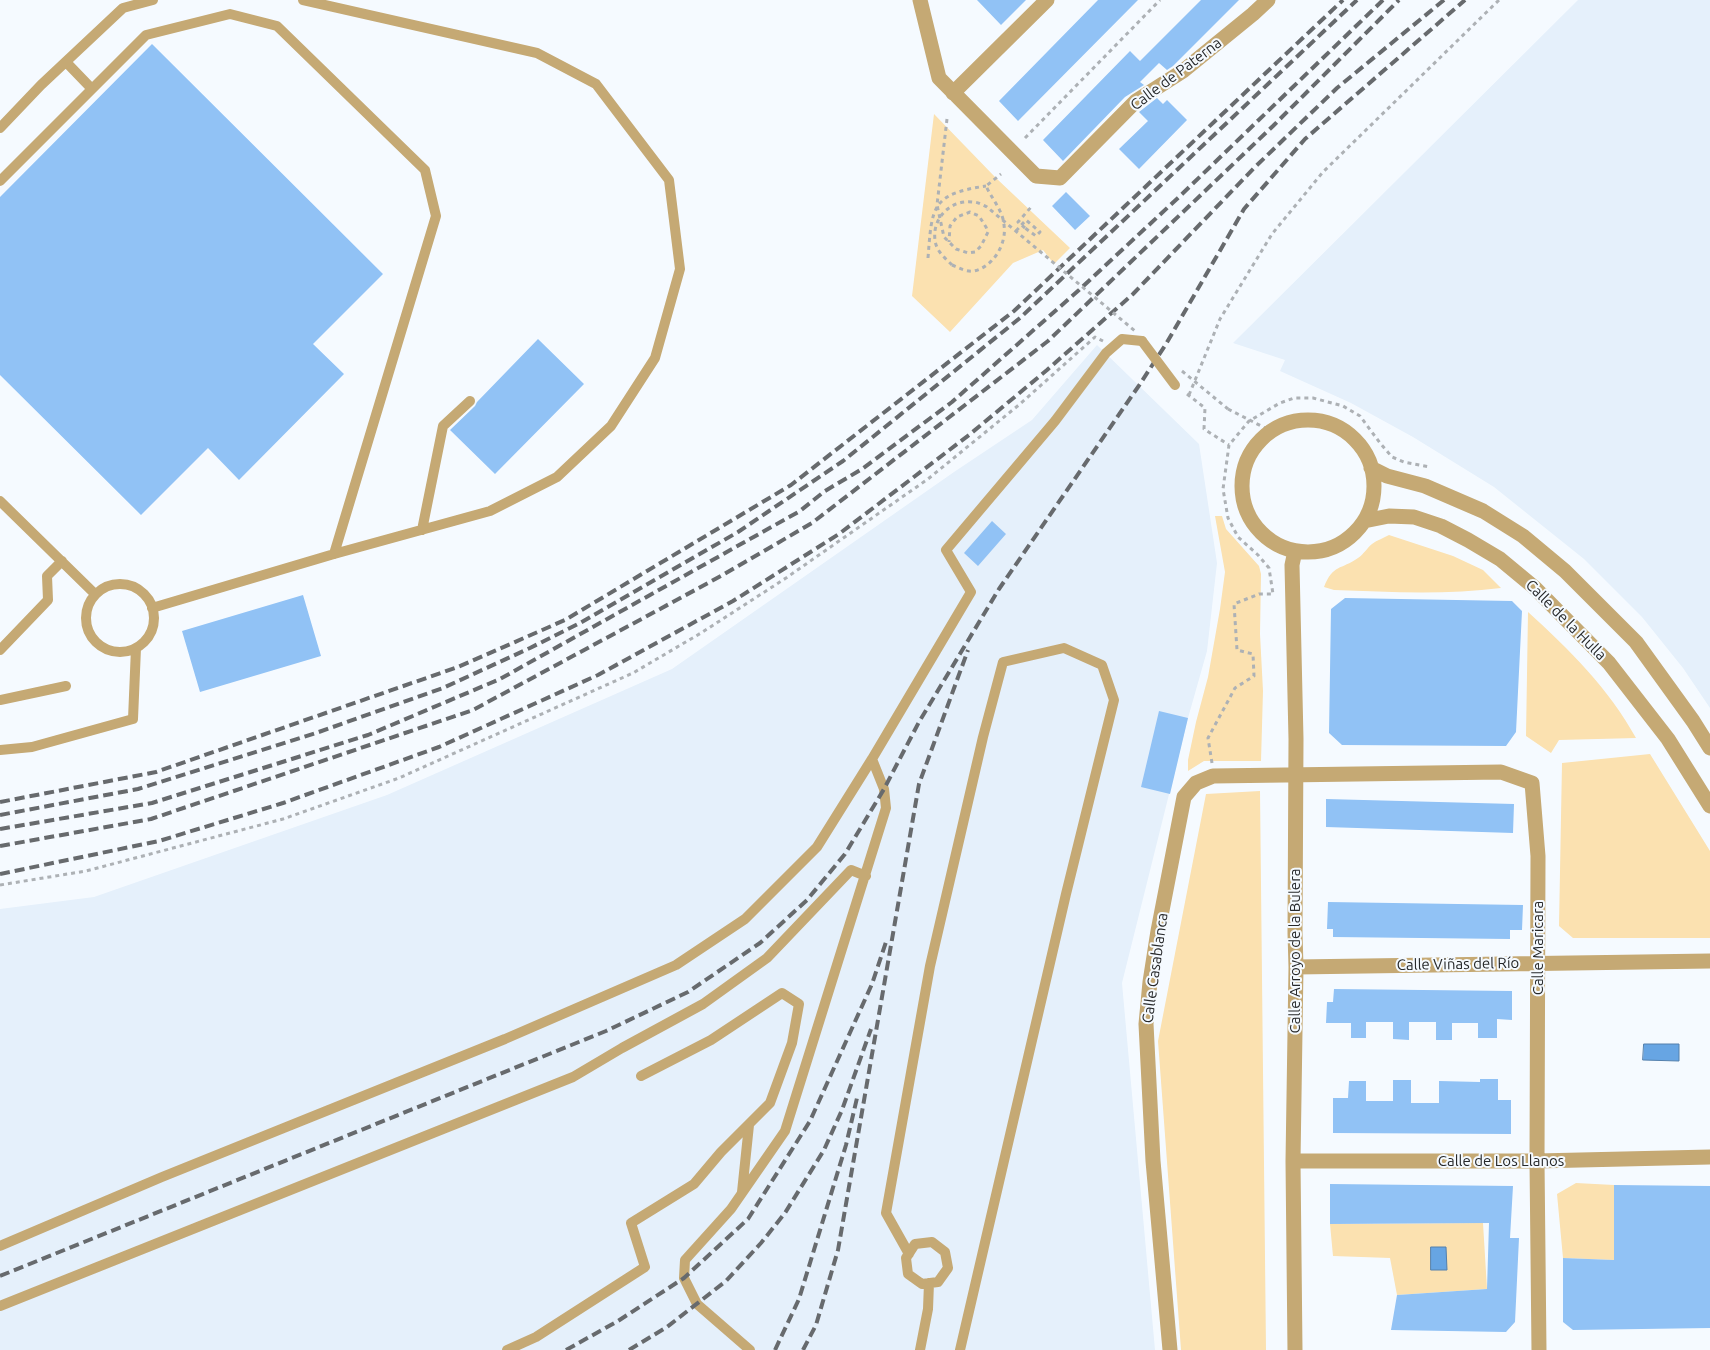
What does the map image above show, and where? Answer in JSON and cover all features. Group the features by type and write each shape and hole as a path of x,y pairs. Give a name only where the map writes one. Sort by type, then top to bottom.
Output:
{"street":[{"name":"Calle de Paterna","path":"920,0 939,78 1036,176 1060,178 1136,101 1183,71 1268,0"},
{"path":"953,93 1047,0"},
{"path":"1310,420 1330,424 1348,434 1362,449 1371,468 1374,486 1371,504 1364,521 1351,536 1334,547 1315,552 1295,551 1274,543 1257,529 1246,510 1242,488 1244,466 1255,446 1271,431 1290,423 1310,420"},
{"path":"1371,468 1387,476 1425,486 1442,493 1483,512 1523,536 1565,571 1636,642 1693,721 1710,748"},
{"name":"Calle de la Hulla","path":"1364,521 1389,516 1414,517 1441,526 1500,559 1521,576 1609,663 1668,739 1710,806"},
{"name":"Calle Arroyo de la Bulera","path":"1295,551 1292,565 1296,774 1293,1161 1295,1350"},
{"name":"Calle Maricara","path":"1296,774 1501,772 1532,783 1538,856 1537,1161 1539,1350"},
{"name":"Calle Casablanca","path":"1170,1350 1153,1161 1146,1024 1158,932 1184,797 1196,783 1213,776 1296,774"},
{"name":"Calle Viñas del Río","path":"1296,967 1710,962"},
{"name":"Calle de Los Llanos","path":"1293,1161 1537,1161 1710,1157"}],"lane":[{"path":"0,128 66,62 124,8 153,0"},
{"path":"152,608 334,554 490,511 557,477 611,426 655,358 680,269 669,180 596,84 537,53 303,0"},
{"path":"0,181 146,35 230,14 277,26 425,170 436,216 334,554"},
{"path":"66,62 92,89"},
{"path":"0,1246 162,1176 505,1039 676,965 745,919 817,847 872,759 971,592 946,550 1054,421 1106,353 1122,339 1140,337 1175,385"},
{"path":"422,530 443,426 470,401"},
{"path":"0,501 96,594"},
{"path":"0,650 48,600 47,576 62,561"},
{"path":"116,584 128,585 139,590 147,598 152,608 154,619 151,631 145,641 136,648 124,653 111,651 100,646 92,638 87,627 86,615 89,604 96,594 116,584"},
{"path":"0,750 32,747 133,719 136,648"},
{"path":"909,1254 886,1213 930,966 983,738 1003,662 1064,648 1102,665 1114,700 1064,903 960,1350"},
{"path":"0,700 66,686"},
{"path":"750,1350 697,1304 684,1278 685,1260 731,1209 785,1131 886,808 884,789 872,759"},
{"path":"0,1306 574,1077 622,1048 703,1004 767,958 851,870 866,876"},
{"path":"507,1350 536,1337 645,1268 631,1222 694,1184 721,1152 770,1103 792,1043 799,1004 782,993 711,1040 641,1076"},
{"path":"742,1193 749,1125"},
{"path":"932,1242 945,1252 948,1268 938,1282 922,1284 908,1274 906,1258 909,1254 915,1244 932,1242"},
{"path":"920,1350 928,1309 929,1283"}],"path":[{"path":"1026,138 1160,0"},
{"path":"1229,445 1204,429 1205,408 1189,395 1220,319 1272,234 1323,172 1499,0"},
{"path":"928,258 931,222 937,205 947,118"},
{"path":"937,205 954,193 986,186 1001,174"},
{"path":"986,186 1001,214 1005,226 1004,239 1000,249 990,262 974,271 952,266 940,253 935,241 935,226 941,216 954,204 975,202 987,207 1016,231 1140,337"},
{"path":"937,205 941,216 944,237 949,242 956,249 968,254 975,252 988,232 979,216 970,212 957,217 950,226 949,242"},
{"path":"1016,231 1026,220 1040,232 1036,236 1024,228 1018,222 1032,206"},
{"path":"0,885 86,871 283,819 399,778 633,673 701,633 786,578 928,479 1020,404 1095,337 1115,346"},
{"path":"1175,364 1228,409 1271,431"},
{"path":"1213,776 1208,738 1235,688 1254,676 1253,654 1237,650 1234,604 1260,594 1273,594 1269,568 1238,537 1228,518 1223,489 1229,445 1249,421 1280,403 1294,398 1313,398 1343,406 1360,416 1392,457 1404,462 1430,467"}],"shaded area":[{"path":"1578,0 1710,0 1710,708 1683,668 1642,617 1584,559 1494,487 1413,437 1351,403 1280,371 1285,360 1233,343"},
{"path":"934,114 996,178 1070,248 1054,264 1043,250 1013,263 950,332 912,296"},
{"path":"1097,345 1199,444 1217,563 1207,651 1188,718 1122,983 1155,1350 0,1350 0,909 94,897 387,795 672,669 954,472 1032,420"},
{"path":"1215,516 1222,516 1226,529 1259,566 1261,574 1260,634 1263,691 1261,761 1204,761 1188,771 1188,760 1196,722 1208,677 1225,572"},
{"path":"1389,535 1453,556 1483,570 1501,588 1459,592 1418,592 1334,590 1324,587 1334,571 1352,562 1376,541"},
{"path":"1528,612 1558,640 1601,686 1636,738 1559,740 1551,753 1526,736"},
{"path":"1650,754 1710,851 1710,938 1573,938 1559,926 1562,763"},
{"path":"1260,791 1266,1350 1181,1350 1158,1041 1206,794"},
{"path":"1576,1183 1614,1185 1614,1260 1563,1258 1557,1194"},
{"path":"1483,1223 1487,1289 1397,1295 1390,1258 1333,1256 1330,1224"}],"water":[{"path":"1644,1044 1679,1044 1679,1061 1643,1060"},
{"path":"1431,1247 1446,1247 1447,1270 1431,1270"}],"building":[{"path":"977,0 1026,0 1001,25"},
{"path":"1098,0 1138,0 1018,121 999,101"},
{"path":"1201,0 1239,0 1173,66 1167,70 1159,63 1140,82 1144,85 1125,97 1063,161 1043,140 1130,51 1140,61"},
{"path":"152,44 383,274 313,344 344,374 239,480 208,448 141,515 0,375 0,197"},
{"path":"1157,98 1163,104 1167,100 1187,120 1139,169 1119,149 1148,121 1139,112"},
{"path":"1066,192 1090,216 1075,230 1052,206"},
{"path":"538,339 584,384 495,474 450,430"},
{"path":"992,521 1006,534 978,566 964,553"},
{"path":"303,595 321,656 200,692 182,631"},
{"path":"1345,598 1512,601 1522,611 1516,732 1506,746 1342,745 1329,733 1331,609"},
{"path":"1159,711 1188,718 1170,794 1141,787"},
{"path":"1326,799 1514,804 1513,833 1326,827"},
{"path":"1328,902 1523,905 1522,930 1510,930 1510,939 1333,937 1333,929 1327,929"},
{"path":"1334,989 1512,991 1512,1020 1497,1019 1497,1038 1478,1038 1478,1023 1452,1023 1452,1040 1436,1040 1436,1022 1409,1022 1409,1040 1393,1039 1393,1022 1366,1022 1366,1038 1351,1038 1351,1023 1326,1023 1327,1002 1333,1002"},
{"path":"1480,1079 1498,1079 1498,1100 1511,1100 1511,1134 1333,1133 1333,1098 1348,1098 1349,1081 1366,1081 1366,1101 1393,1101 1393,1080 1411,1080 1411,1103 1439,1103 1439,1081 1480,1082"},
{"path":"1330,1184 1513,1186 1510,1238 1519,1238 1515,1322 1506,1332 1391,1330 1397,1295 1487,1289 1489,1223 1330,1224"},
{"path":"1614,1185 1710,1186 1710,1328 1573,1330 1563,1322 1563,1258 1614,1260"}],"railway":[{"path":"0,802 156,772 458,667 565,620 791,485 1014,311 1343,0"},
{"path":"0,815 138,789 316,733 443,688 580,623 738,532 843,461 1020,318 1357,0"},
{"path":"0,829 152,803 368,735 500,679 800,511 825,491 862,469 952,402 1079,290 1180,196 1383,0"},
{"path":"0,846 151,819 473,710 721,576 812,523 1048,341 1273,126 1399,0"},
{"path":"0,874 159,841 283,803 439,747 598,675 733,601 839,534 969,435 1047,370 1133,294 1254,168 1337,88 1444,0"},
{"path":"0,1276 606,1031 688,992 760,943 807,900 845,854 884,789 919,722 999,589 1166,344 1244,209 1305,139 1465,0"},
{"path":"803,1350 816,1325 838,1250 919,784 968,650"},
{"path":"566,1350 618,1321 684,1278 748,1219 810,1121 872,984 886,942"},
{"path":"629,1350 667,1327 726,1281 761,1243 785,1213 824,1150 842,1110 871,1029"},
{"path":"775,1350 799,1299 846,1145 857,1098"}]}
